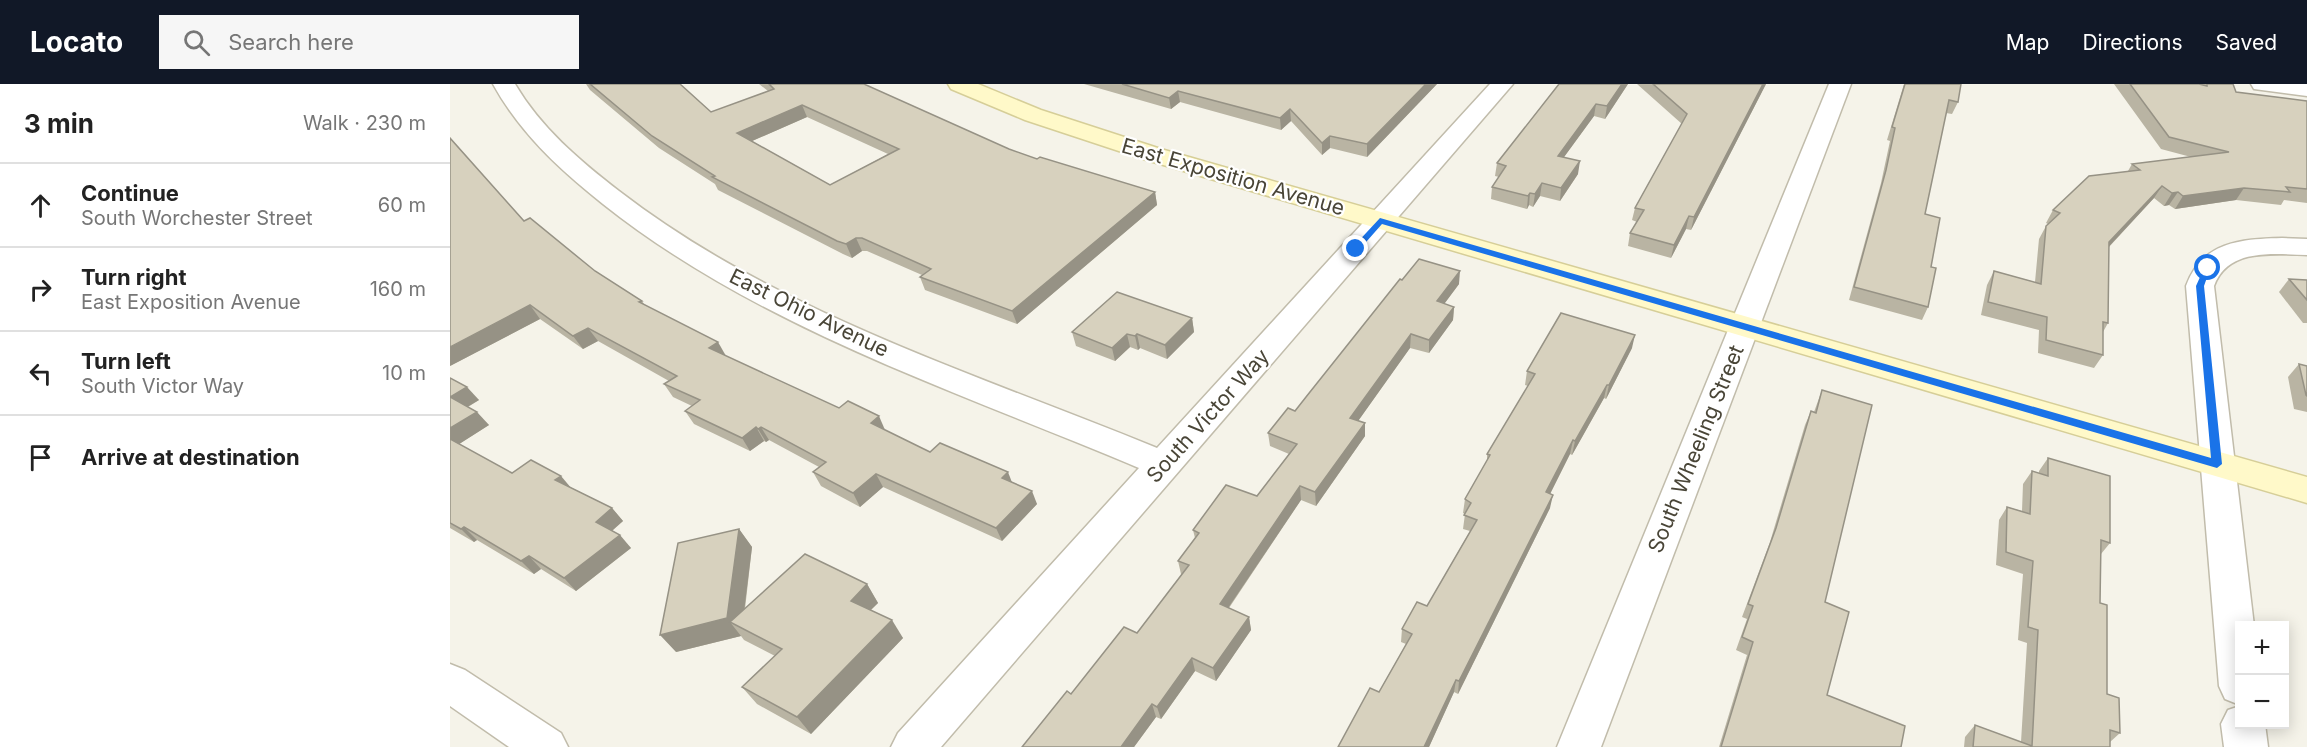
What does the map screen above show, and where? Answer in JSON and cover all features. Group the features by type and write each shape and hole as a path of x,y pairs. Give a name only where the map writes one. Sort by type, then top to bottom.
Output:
{"street":[{"name":"East Ohio Avenue","path":"504,84 535,127 570,164 615,202 672,242 740,282 886,351 1164,465"},
{"name":"East Exposition Avenue","path":"959,84 1033,115 1096,137 2307,490"},
{"name":"South Victor Way","path":"913,747 1502,84"},
{"name":"South Wheeling Street","path":"1579,747 1840,84"},
{"path":"2262,84 2307,90"},
{"path":"2239,675 2200,286 2208,268 2222,257 2243,250 2268,246 2307,247"},
{"path":"450,682 546,747"},
{"path":"2244,729 2246,747"}],"building":[{"path":"590,84 680,84 711,112 774,89 769,84 864,84 1009,149 1155,192 1012,311 920,277 931,269 862,238 856,238 846,244 837,241 712,177 715,176 652,136","holes":["802,105 899,149 830,185 737,133"]},
{"path":"1122,84 1426,84 1367,144 1330,136 1322,143 1290,109 1280,118 1178,91 1169,98"},
{"path":"1559,84 1622,84 1607,106 1596,104 1558,156 1580,161 1561,188 1542,183 1535,194 1530,193 1528,196 1492,187 1506,166 1497,163"},
{"path":"1653,84 1763,84 1694,217 1689,216 1674,245 1630,233 1644,210 1635,208 1687,114"},
{"path":"1905,84 1961,84 1958,102 1949,100 1925,214 1940,218 1931,267 1936,268 1928,307 1854,287 1886,170 1895,128 1892,127"},
{"path":"2130,84 2207,86 2207,84 2233,84 2236,92 2307,101 2307,189 2286,187 2290,192 2244,188 2183,196 2178,192 2172,193 2162,186 2109,242 2108,323 2103,322 2103,355 2046,340 2047,317 1988,302 1994,271 2041,284 2046,226 2060,213 2053,210 2089,176 2140,170 2132,164 2229,152 2169,137"},
{"path":"450,138 524,221 530,218 595,271 642,301 639,302 718,342 709,348 839,408 848,401 879,416 871,423 930,452 940,443 1008,472 1002,478 1032,491 996,528 876,474 853,493 813,472 826,462 761,427 758,429 756,427 742,438 685,411 700,400 664,384 677,376 588,328 573,336 530,305 450,347"},
{"path":"1419,259 1460,271 1437,301 1454,307 1429,340 1411,334 1350,418 1365,423 1315,492 1300,486 1220,604 1249,617 1213,668 1192,658 1157,707 1152,704 1121,747 1022,747 1067,691 1071,694 1124,627 1137,633 1189,565 1178,561 1199,533 1193,530 1226,485 1257,496 1297,444 1268,433 1288,408 1295,411 1400,279 1402,280"},
{"path":"2289,279 2307,280 2307,300"},
{"path":"1117,292 1192,318 1165,345 1137,334 1135,336 1127,334 1112,348 1072,332"},
{"path":"1561,313 1635,335 1609,385 1575,441 1573,440 1546,492 1553,495 1459,681 1456,680 1424,747 1338,747 1370,688 1379,692 1412,634 1402,629 1417,602 1427,606 1477,520 1464,515 1471,503 1465,499 1490,455 1487,454 1535,374 1527,371"},
{"path":"2299,364 2307,366 2307,396 2306,395"},
{"path":"450,378 467,387 450,397"},
{"path":"1822,390 1872,405 1825,602 1849,612 1827,695 1905,726 1901,747 1721,747 1753,642 1742,637 1753,606 1748,604 1776,528 1811,411 1816,413"},
{"path":"450,397 477,412 450,428"},
{"path":"450,439 512,473 531,460 561,476 555,480 612,508 596,522 620,535 564,578 529,556 521,561 464,527 461,529 450,523"},
{"path":"2048,458 2110,476 2110,543 2101,540 2100,603 2107,605 2107,694 2119,698 2120,733 2110,730 2110,747 1973,747 1975,725 2032,746 2038,630 2028,627 2033,561 2006,552 2007,507 2030,514 2032,471 2048,476"},
{"path":"739,529 727,618 660,635 678,543"},
{"path":"805,554 867,584 851,601 892,620 797,717 742,687 782,649 730,622"}],"route":[{"path":"1356,249 1380,221 2217,464 2200,286 2208,268"}]}
